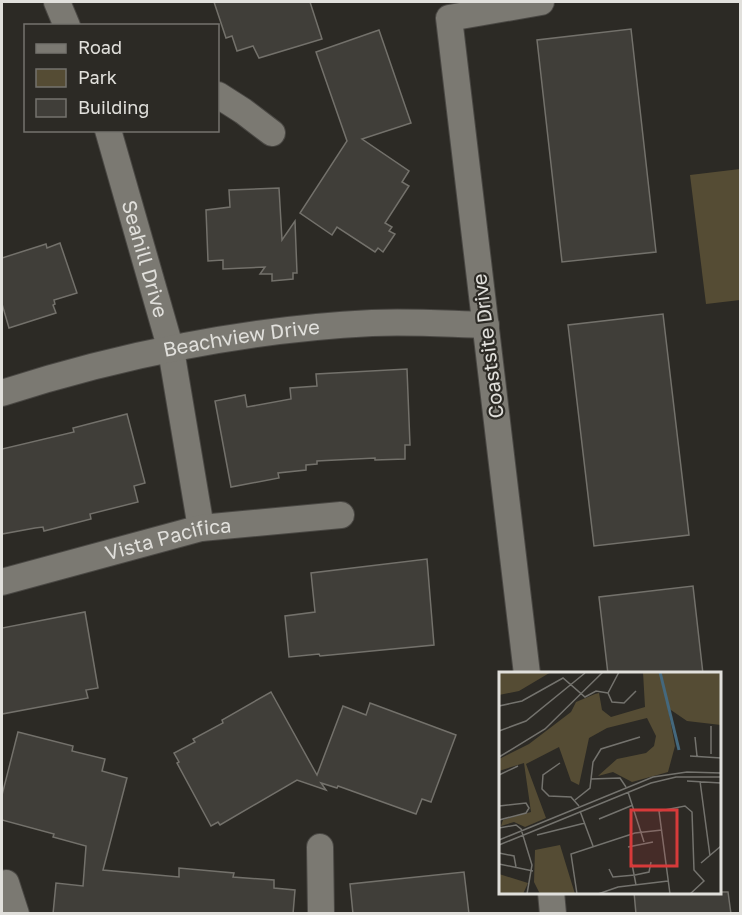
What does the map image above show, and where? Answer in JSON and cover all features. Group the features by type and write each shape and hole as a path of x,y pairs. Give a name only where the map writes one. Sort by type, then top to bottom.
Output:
{"street":[{"path":"57,2 66,24"},
{"name":"Coastsite Drive","path":"527,672 449,18 541,2"},
{"path":"219,95 272,133"},
{"name":"Seahill Drive","path":"109,132 171,350 201,528"},
{"name":"Beachview Drive","path":"2,393 50,377 171,350 263,334 373,323 486,325"},
{"name":"Vista Pacifica","path":"2,582 201,528 341,515"},
{"path":"320,847 321,914"},
{"path":"6,883 16,914"},
{"path":"551,894 553,914"}],"green space":[{"path":"740,169 740,300 706,304 690,175"}],"building":[{"path":"214,2 310,2 322,39 259,58 253,46 237,51 232,36 226,38"},
{"path":"631,29 656,252 562,262 537,40"},
{"path":"379,30 411,123 362,139 409,171 402,182 409,186 385,223 392,227 389,231 395,234 383,252 378,248 375,252 337,227 332,235 300,213 347,141 316,52"},
{"path":"279,188 282,240 295,221 297,273 293,273 293,279 272,281 272,274 260,274 265,267 223,269 223,260 208,261 206,210 230,207 229,190"},
{"path":"60,243 77,293 54,300 56,313 9,328 2,304 2,258 46,244 47,248"},
{"path":"663,314 689,535 594,546 568,325"},
{"path":"407,369 410,445 405,445 405,459 317,461 317,464 306,465 306,470 278,473 279,478 231,487 215,401 245,395 247,407 291,399 290,388 317,386 316,374"},
{"path":"127,414 145,483 134,486 138,502 90,514 91,519 44,531 43,527 2,534 2,449 74,432 73,428"},
{"path":"427,559 434,645 289,657 285,616 315,612 311,573"},
{"path":"693,586 703,672 608,672 599,597"},
{"path":"85,612 98,688 86,690 88,698 2,714 2,628"},
{"path":"271,692 317,775 343,706 366,715 370,703 456,735 431,802 422,799 416,814 338,786 337,788 321,783 326,790 297,780 220,825 218,822 211,826 177,763 179,762 174,753 195,742 193,739 223,723 222,720"},
{"path":"18,732 73,746 72,751 105,759 102,771 127,778 103,870 179,877 179,868 234,873 233,877 274,880 274,888 295,890 293,914 53,914 56,883 83,886 86,846 53,837 54,834 2,820 2,795"},
{"path":"464,872 469,914 353,914 350,884"},
{"path":"721,892 728,892 731,914 636,914 634,894 721,894"}]}
